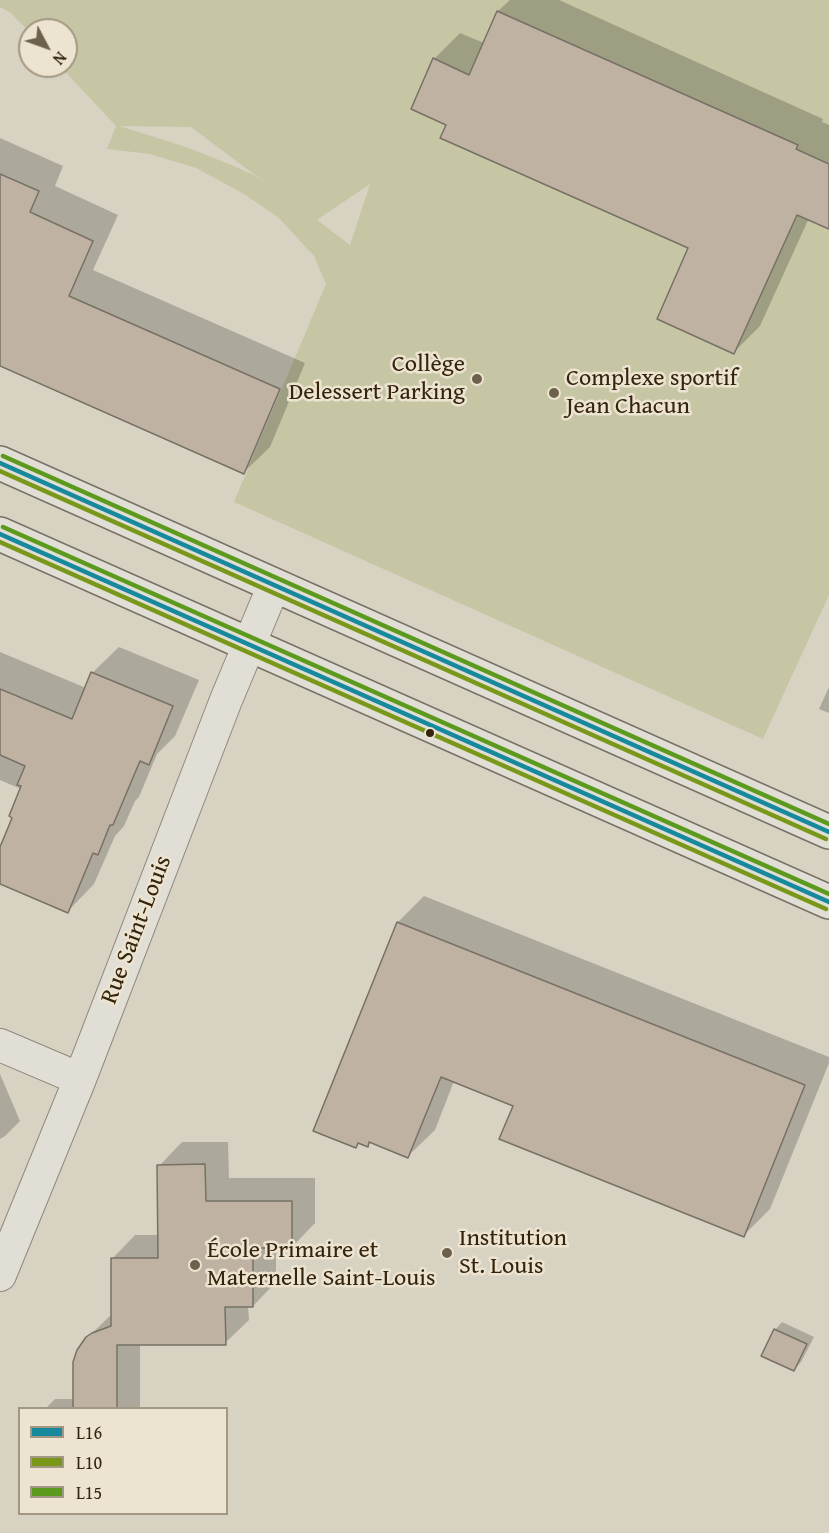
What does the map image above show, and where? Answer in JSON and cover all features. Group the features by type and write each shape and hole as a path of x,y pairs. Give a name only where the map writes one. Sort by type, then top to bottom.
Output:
{"main road":[{"path":"0,463 829,832"},
{"path":"0,534 829,902"}],"street":[{"name":"Rue Saint-Louis","path":"0,1275 80,1079 221,712 274,585"},
{"path":"0,1045 80,1079"}],"green space":[{"name":"Complexe sportif Jean Chacun","path":"0,0 829,0 829,595 763,739 234,502 326,284 314,256 278,217 244,194 196,168 150,154 107,149 116,126 71,78 78,78 78,18 18,18 18,20 0,7","holes":["119,126 191,127 267,184 254,175 229,164 183,146","370,184 350,245 317,220"]}],"building":[{"path":"497,11 798,145 796,149 829,164 829,229 797,215 734,354 657,319 688,248 440,138 446,125 411,109 433,58 469,75"},
{"path":"0,174 39,191 30,212 93,241 69,296 280,389 244,474 0,366"},
{"path":"91,672 173,706 149,765 140,761 98,855 93,853 68,913 0,884 0,847 12,818 9,816 21,786 17,785 25,766 0,755 0,689 72,719"},
{"path":"397,922 805,1085 744,1237 499,1139 513,1106 441,1077 408,1158 369,1142 368,1147 358,1143 356,1148 313,1131"},
{"path":"205,1164 206,1201 292,1201 292,1248 253,1248 253,1307 225,1307 226,1345 117,1345 117,1407 73,1407 73,1362 77,1350 86,1337 111,1326 111,1258 158,1258 157,1165"},
{"path":"774,1329 807,1344 794,1371 761,1356"}],"transit line":[{"name":"L15","path":"3,456 829,824"},
{"name":"L16","path":"0,463 829,832"},
{"name":"L10","path":"0,471 826,839"},
{"name":"L15","path":"3,527 829,894"},
{"name":"L16","path":"0,534 829,902"},
{"name":"L10","path":"0,542 826,909"}],"place":[{"name":"Collège Delessert Parking","path":"477,379"},
{"name":"Complexe sportif Jean Chacun","path":"554,393"},
{"name":"Institution St. Louis","path":"447,1253"},
{"name":"École Primaire et Maternelle Saint-Louis","path":"195,1265"}]}
